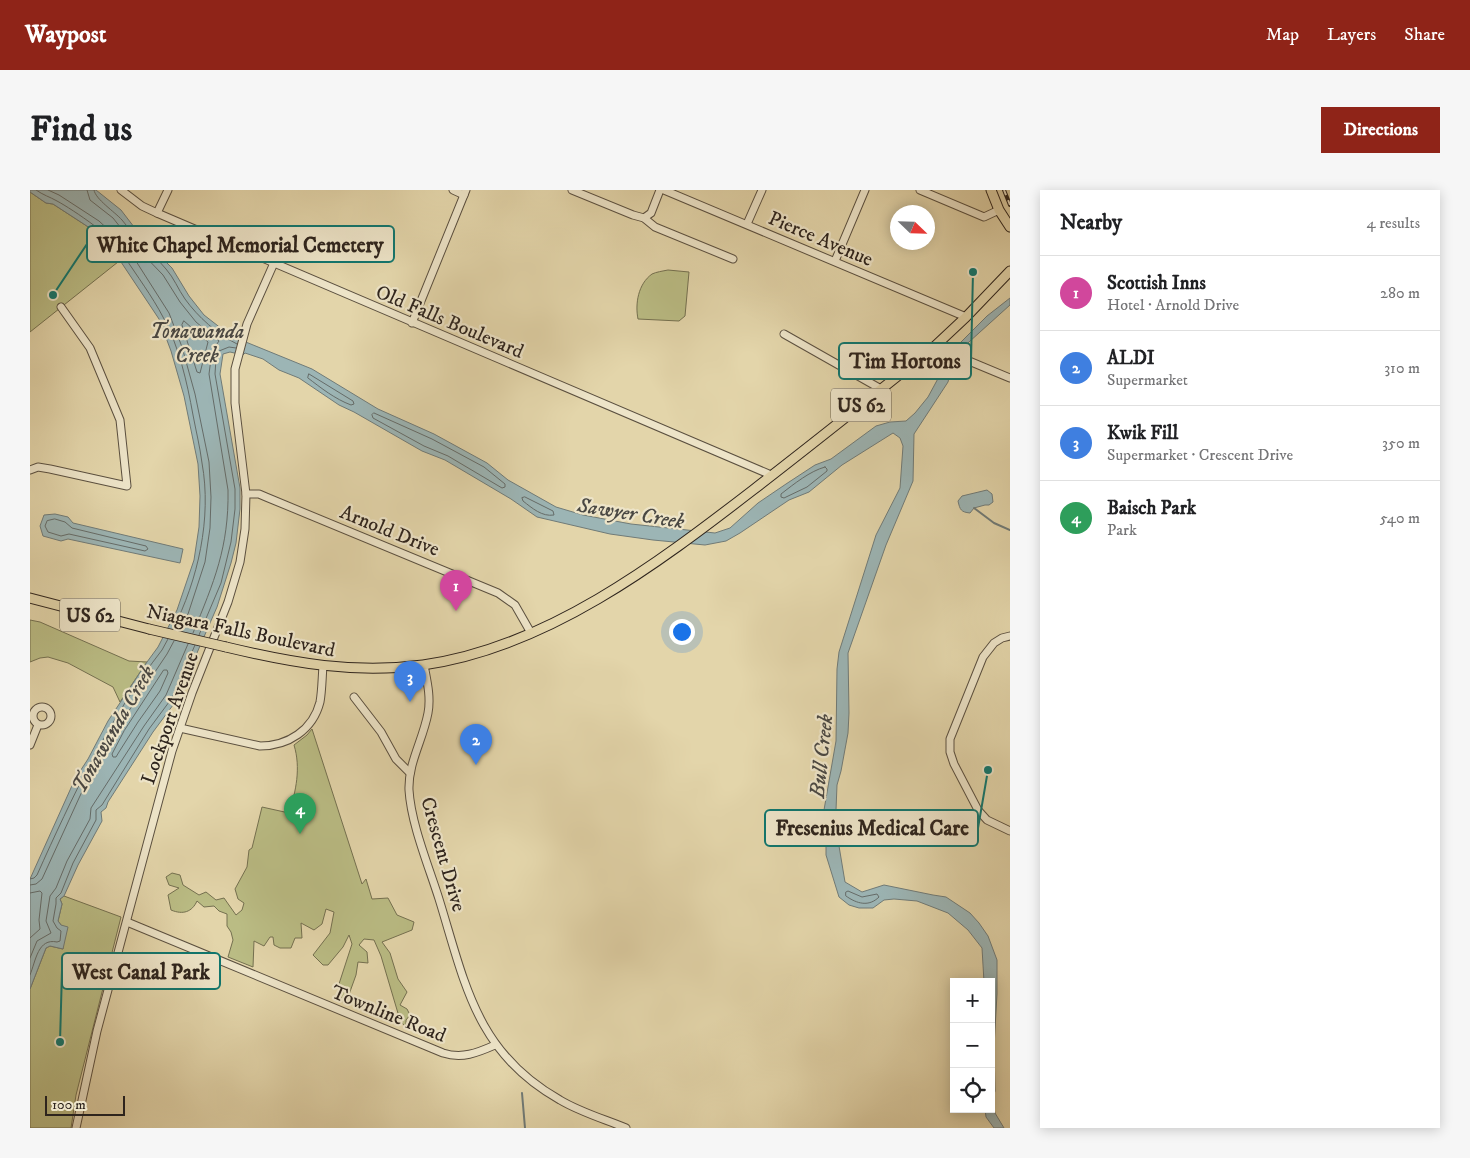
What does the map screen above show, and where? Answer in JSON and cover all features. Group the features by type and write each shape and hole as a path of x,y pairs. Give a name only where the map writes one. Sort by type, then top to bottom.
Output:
{"main road":[{"path":"991,190 999,210 1010,227"},
{"name":"Niagara Falls Boulevard","path":"30,598 149,629 289,662 369,668 424,665 480,652 531,633 604,594 703,528 934,347 1010,271"}],"street":[{"name":"Old Falls Boulevard","path":"120,190 142,206 157,213 771,476"},
{"path":"157,213 168,190"},
{"path":"412,323 465,192 453,190"},
{"path":"572,190 632,216 644,218 655,227 732,259"},
{"path":"644,218 651,213 662,190"},
{"name":"Pierce Avenue","path":"662,190 966,317"},
{"path":"747,224 762,190"},
{"path":"835,262 864,190"},
{"path":"920,190 984,217 999,210"},
{"name":"Lockport Avenue","path":"76,1128 97,1031 180,728 235,581 244,539 246,494 234,392 234,377 242,337 274,263"},
{"path":"30,470 38,467 126,486 120,420 90,348 61,306"},
{"path":"784,334 881,389"},
{"path":"969,362 1010,378"},
{"name":"Arnold Drive","path":"246,494 266,496 498,593 515,604 531,633"},
{"path":"1010,636 1002,638 983,656 950,739 954,764 982,816 994,825 1010,832"},
{"name":"Crescent Drive","path":"424,665 429,693 429,707 425,727 410,773 409,791 412,810 472,1003 495,1045"},
{"path":"180,728 260,746 290,740 305,728 316,714 320,699 323,666"},
{"path":"354,696 381,732 396,758 410,773"},
{"path":"30,745 38,725"},
{"name":"Townline Road","path":"127,922 443,1053 456,1056 469,1055 495,1045"},
{"path":"495,1045 521,1072 551,1095 626,1128"}],"green space":[{"path":"30,192 46,203 53,204 93,230 123,258 30,332"},
{"path":"668,270 689,272 685,316 679,321 638,319 637,301 643,283 652,274"},
{"path":"30,620 40,622 129,661 147,662 120,702 113,687 68,663 48,657 30,662"},
{"path":"312,729 362,884 366,879 372,899 388,898 397,915 414,922 412,930 382,942 390,953 398,979 407,992 400,1005 407,1009 410,1015 406,1020 406,1028 400,1020 381,956 374,940 364,939 359,945 367,952 368,963 358,962 356,975 347,1000 342,1002 338,987 352,944 349,935 343,947 328,965 323,965 313,955 330,933 334,912 326,909 322,924 314,930 301,923 302,938 295,938 291,948 280,948 274,945 273,937 270,937 264,946 254,941 253,967 228,957 233,940 227,926 227,914 219,911 214,906 204,907 197,901 193,908 187,912 171,910 168,895 179,888 169,885 166,877 172,873 180,875 183,885 199,895 206,892 216,900 224,898 236,915 242,910 244,903 238,899 235,889 247,867 249,850 252,848 262,807 289,813 297,779 294,745"},
{"path":"64,896 121,917 76,1095 71,1128 30,1128 30,989 46,948 50,946 63,949 61,925 58,921 62,904 60,899"}],"water":[{"name":"Tonawanda Creek","path":"30,190 96,190 121,210 144,240 172,268 189,296 204,315 231,336 312,369 378,409 434,434 487,463 508,480 556,507 583,515 631,524 715,533 730,528 758,503 815,465 831,459 876,426 890,422 906,421 928,397 954,349 987,316 1010,298 1010,305 959,351 952,365 948,382 914,434 913,481 886,545 848,653 848,733 837,785 835,835 839,846 845,882 862,892 884,885 946,897 970,913 979,923 988,936 997,960 995,1029 995,978 984,978 982,948 968,930 948,913 917,901 884,900 873,908 859,908 849,905 839,897 826,855 824,810 836,741 839,652 876,535 900,488 903,446 900,438 893,433 842,465 809,492 789,500 726,541 705,545 653,540 610,534 537,517 511,499 445,460 422,451 339,405 299,378 279,370 263,359 245,353 243,355 230,352 223,354 220,374 240,488 240,509 236,543 231,563 217,607 176,701 153,732 106,808 101,812 102,821 78,865 64,896 60,899 62,904 58,921 61,925 68,927 63,949 50,946 46,948 30,989 30,879 75,779 108,721 158,647 177,610 194,560 199,527 200,496 198,464 184,396 171,351 159,319 117,256 121,257 93,230 53,204 46,203 30,192"},
{"path":"987,490 992,494 993,502 989,505 974,508 970,513 961,510 958,501 962,496"},
{"path":"55,514 68,517 73,523 183,549 180,563 68,539 61,541 43,536 40,526 44,515"},
{"path":"986,1113 995,1113 1004,1128 994,1128 986,1117"}],"waterway":[{"path":"974,508 994,523 1010,530"},
{"path":"522,1093 525,1128"}],"railway":[{"path":"1004,190 1010,205"}],"place":[{"name":"Tim Hortons","path":"973,272"},
{"name":"White Chapel Memorial Cemetery","path":"53,295"},
{"name":"Scottish Inns","path":"456,611"},
{"name":"Kwik Fill","path":"410,702"},
{"name":"ALDI","path":"476,765"},
{"name":"Fresenius Medical Care","path":"988,770"},
{"name":"Baisch Park","path":"300,834"},
{"name":"West Canal Park","path":"60,1042"}],"water label":[{"name":"Sawyer Creek","path":"631,513"},
{"name":"Bull Creek","path":"821,756"}]}
